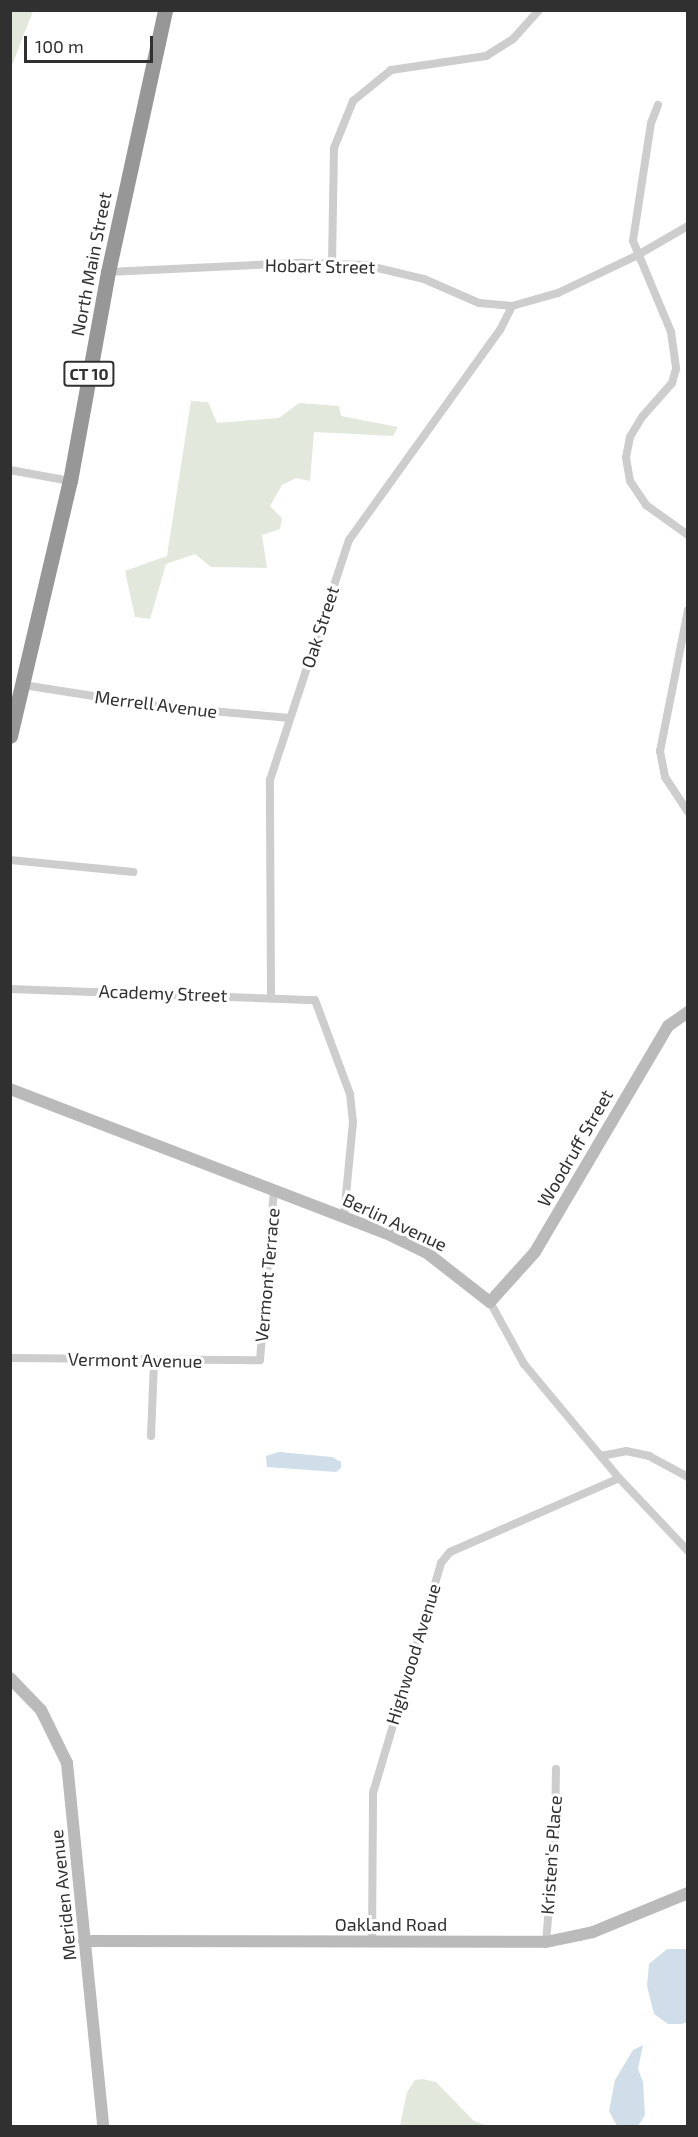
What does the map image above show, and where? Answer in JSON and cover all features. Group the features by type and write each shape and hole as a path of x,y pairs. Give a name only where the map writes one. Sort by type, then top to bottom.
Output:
{"highway":[{"name":"North Main Street","path":"10,736 15,700 22,685 70,481 108,272 165,10"}],"main road":[{"name":"Woodruff Street","path":"490,1302 535,1252 668,1026 687,1012"},
{"name":"Berlin Avenue","path":"10,1089 344,1216 428,1253 490,1302"},
{"name":"Meriden Avenue","path":"10,1678 41,1710 67,1763 102,2127"},
{"name":"Oakland Road","path":"84,1941 546,1942 593,1932 687,1893"}],"street":[{"path":"332,263 334,148 353,101 376,79 392,70 486,56 513,39 539,10"},
{"path":"658,105 641,178 633,241 636,256 671,332 676,369 672,384 642,417 630,437 626,458 630,481 646,505 687,535"},
{"name":"Hobart Street","path":"108,272 332,263 390,268 480,303 512,306 558,292 636,256 687,226"},
{"name":"Oak Street","path":"271,998 270,780 349,540 501,330 512,306"},
{"path":"10,470 70,481"},
{"path":"687,610 660,751 665,777 687,812"},
{"name":"Merrell Avenue","path":"22,685 157,706 289,718"},
{"path":"10,860 134,872"},
{"name":"Academy Street","path":"10,989 315,1000 350,1094 353,1122 344,1216"},
{"name":"Vermont Terrace","path":"260,1360 274,1190"},
{"name":"Berlin Avenue","path":"490,1302 524,1364 619,1478 687,1551"},
{"name":"Vermont Avenue","path":"10,1358 153,1361 260,1360"},
{"path":"151,1436 153,1361"},
{"path":"601,1456 626,1450 649,1456 687,1477"},
{"name":"Highwood Avenue","path":"372,1942 373,1792 441,1563 450,1552 619,1478"},
{"name":"Kristen's Place","path":"546,1942 555,1836 556,1769"}],"shaded area":[{"path":"33,11 11,68 11,12"},
{"path":"191,401 208,402 217,423 279,418 299,403 339,406 341,416 398,427 393,436 314,432 310,481 296,478 282,485 270,506 282,518 280,529 262,535 267,568 211,567 195,554 166,564 150,619 135,617 125,571 167,556"},
{"path":"279,1452 332,1457 341,1462 341,1468 336,1472 267,1467 266,1456"},
{"path":"667,1949 687,1949 687,2022 681,2024 668,2024 654,2014 647,1986 649,1964"},
{"path":"643,2045 638,2069 643,2082 645,2115 638,2126 617,2126 609,2111 615,2080 633,2050"},
{"path":"415,2080 436,2082 474,2121 488,2126 400,2126 407,2092"}]}
